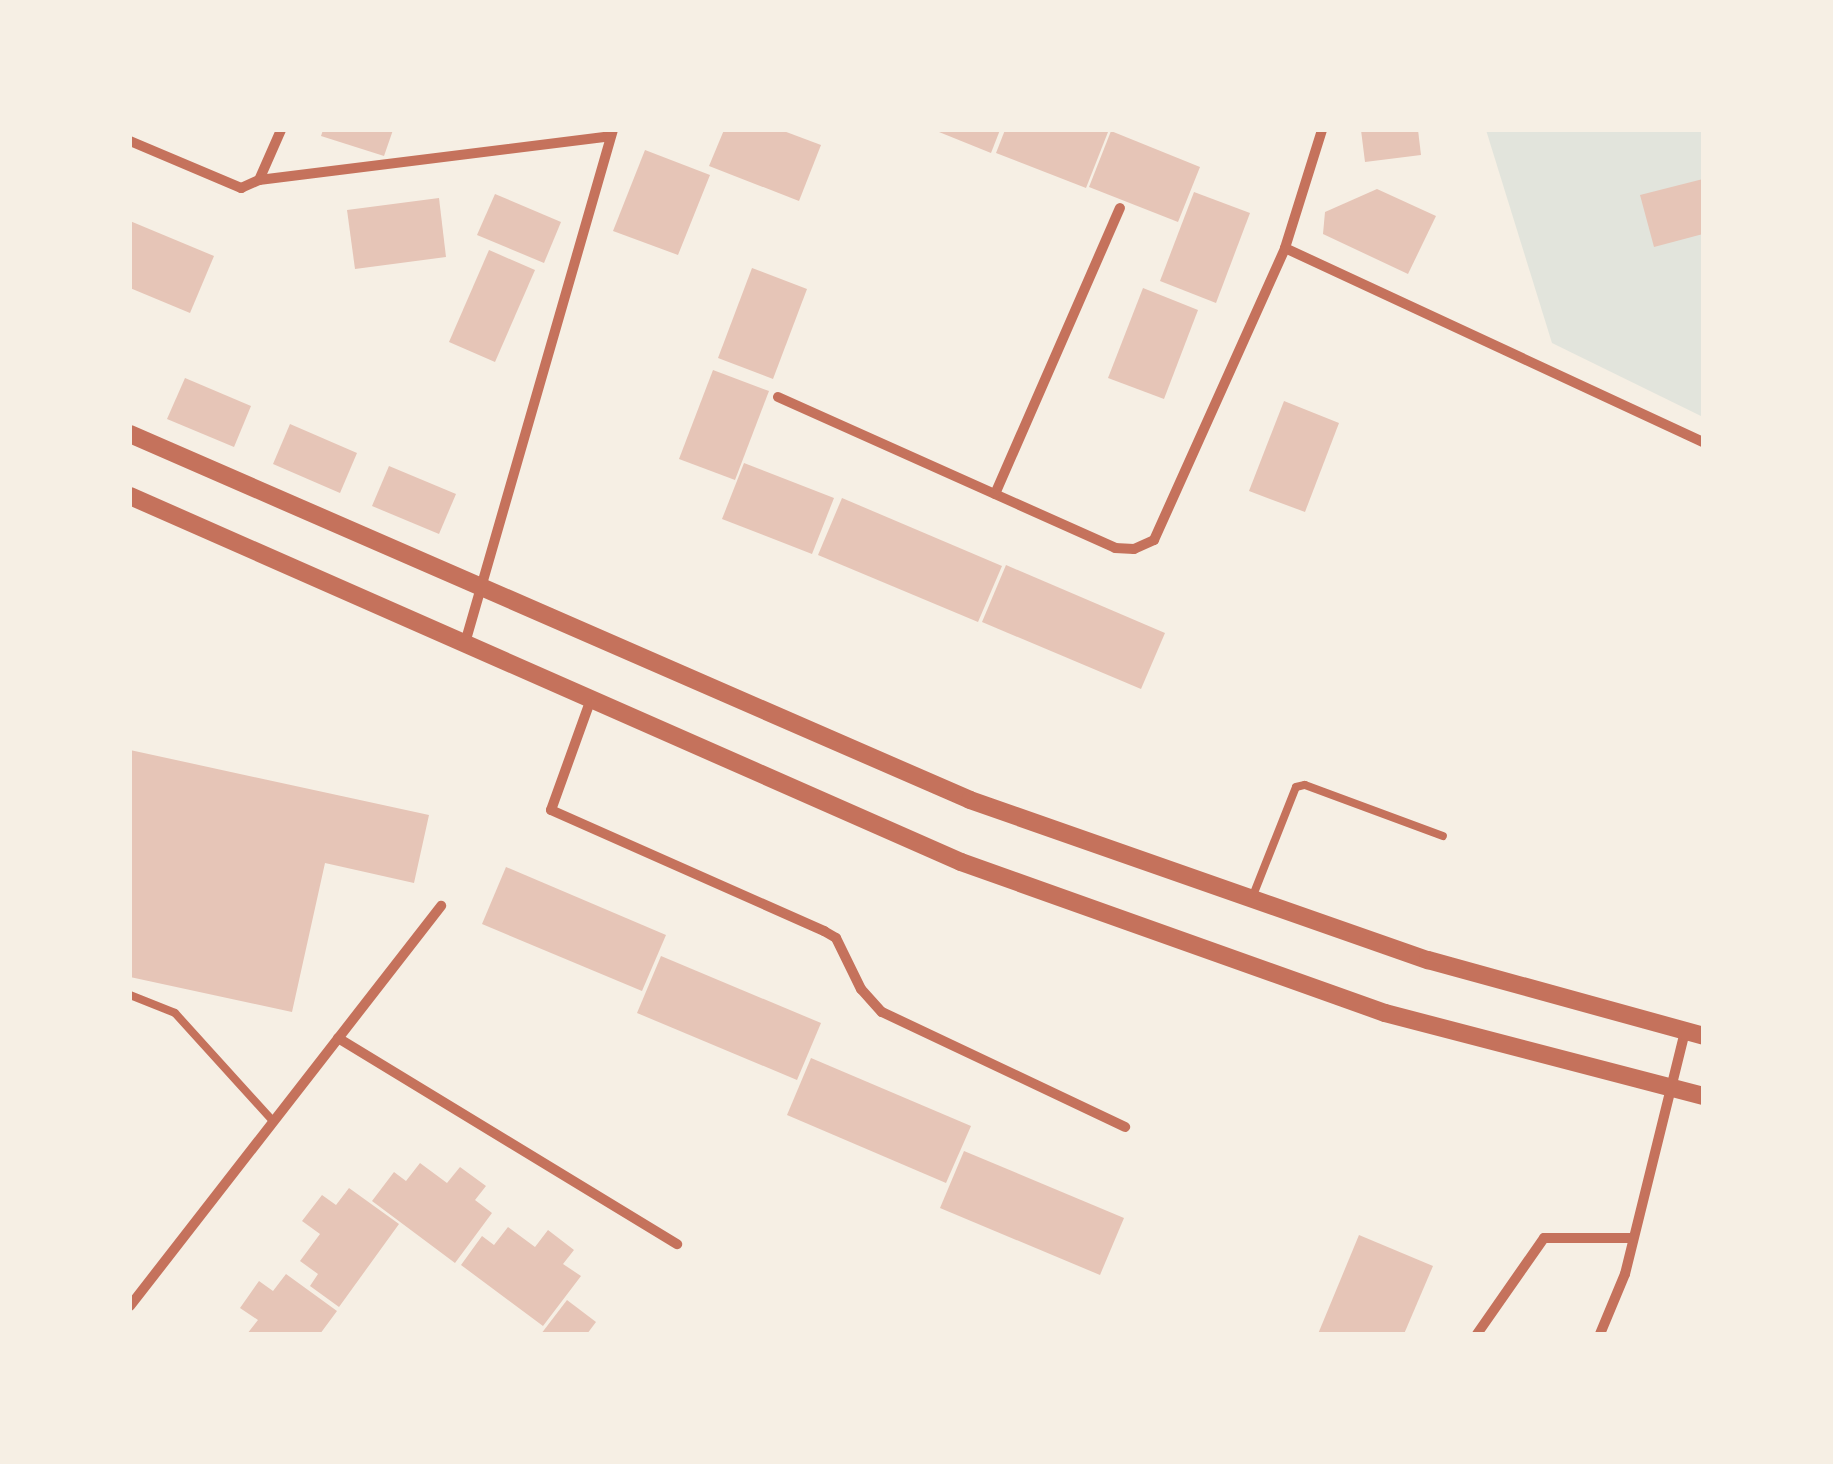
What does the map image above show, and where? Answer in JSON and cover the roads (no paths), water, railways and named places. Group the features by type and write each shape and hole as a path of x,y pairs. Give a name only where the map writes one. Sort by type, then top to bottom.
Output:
{"street":[{"path":"259,180 281,130"},
{"path":"778,397 1115,548 1134,549 1154,540 1285,248 1322,130"},
{"path":"130,141 242,188 259,180 612,133 465,643"},
{"path":"995,494 1120,208"},
{"path":"1285,248 1703,442"},
{"path":"130,434 970,800 1428,960 1694,1033 1670,1088 1626,1274 1600,1334"},
{"path":"130,496 979,869 1385,1013 1703,1096"},
{"path":"591,698 550,810 836,938 860,989 882,1012 1124,1127"},
{"path":"130,1306 441,906"},
{"path":"338,1038 677,1244"},
{"path":"1477,1334 1544,1238 1633,1238"}],"lane":[{"path":"1252,898 1296,787 1305,785 1443,836"},
{"path":"130,995 175,1013 273,1121"}]}
